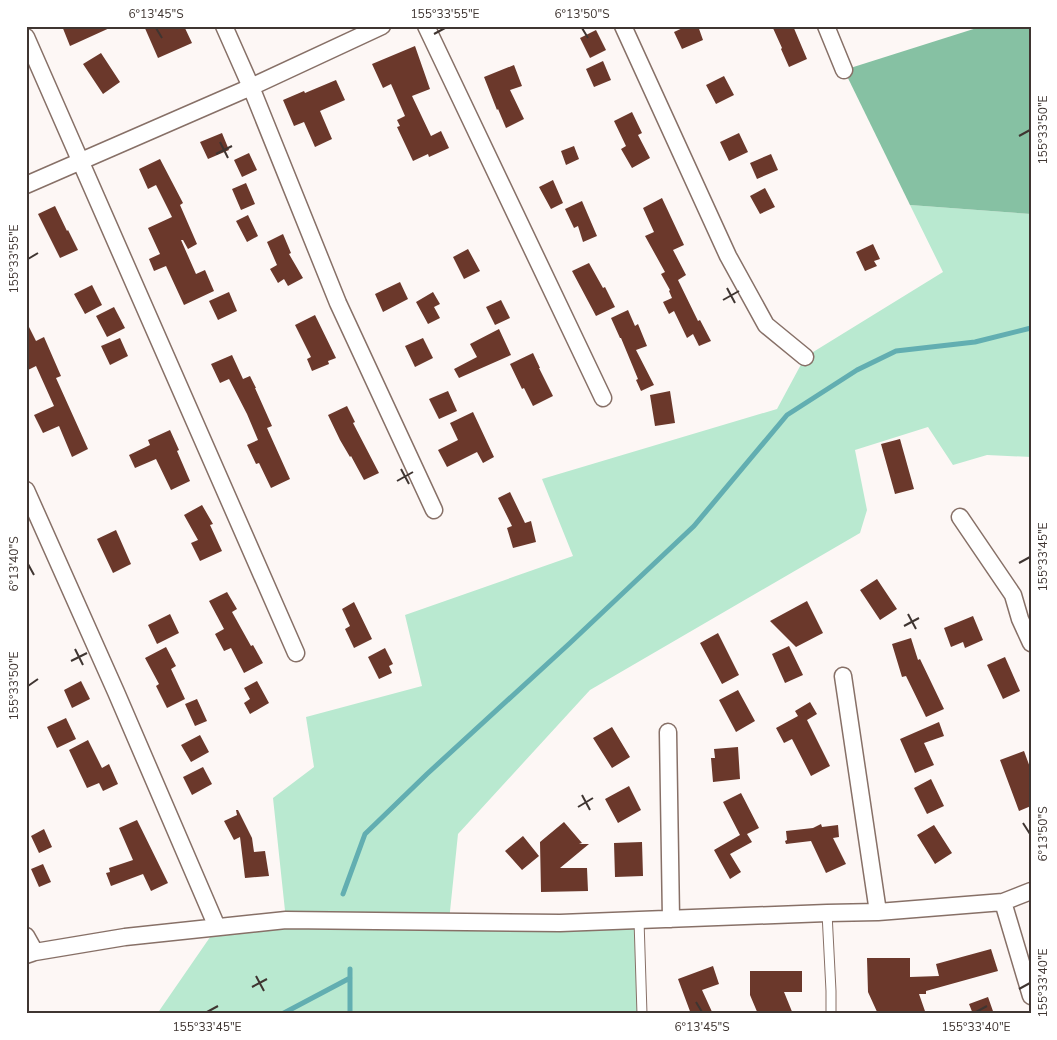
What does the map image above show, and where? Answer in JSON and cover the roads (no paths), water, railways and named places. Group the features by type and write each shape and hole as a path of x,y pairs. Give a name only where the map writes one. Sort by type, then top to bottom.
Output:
{"street":[{"path":"224,26 251,87 338,303 434,510"},
{"path":"26,185 251,87 382,26"},
{"path":"426,26 603,398"},
{"path":"623,26 728,256 766,325 805,357"},
{"path":"826,26 844,70"},
{"path":"26,37 296,653"},
{"path":"26,490 116,692 217,927"},
{"path":"960,517 1013,595 1020,620 1031,643"},
{"path":"844,676 878,912"},
{"path":"668,732 671,919"},
{"path":"26,936 31,954 125,937 286,920 560,923 878,912 1003,902 1031,891"},
{"path":"1003,902 1031,996"}],"lane":[{"path":"827,913 831,1014"},
{"path":"639,920 642,1014"}],"waterway":[{"path":"343,894 365,834 694,526 787,415 857,370 896,351 975,342 1031,328"},
{"path":"350,969 350,1014"},
{"path":"282,1014 350,978"}]}
